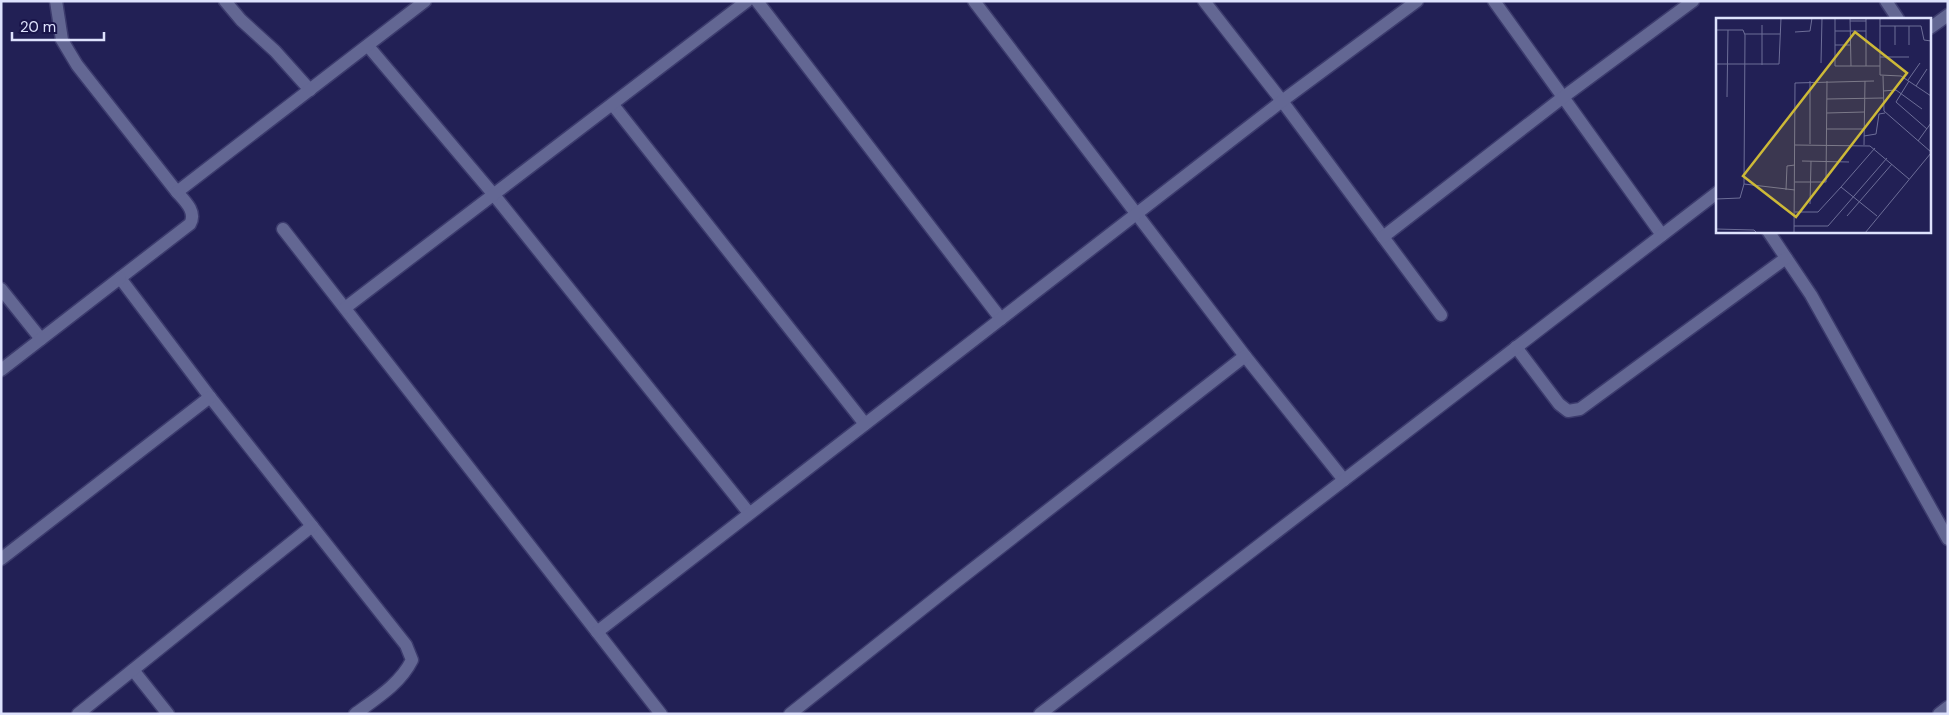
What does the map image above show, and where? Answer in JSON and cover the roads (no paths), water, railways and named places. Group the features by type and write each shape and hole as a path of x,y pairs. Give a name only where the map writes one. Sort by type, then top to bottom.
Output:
{"street":[{"path":"1,370 190,224 193,219 192,213 177,192 77,66 62,40 56,1"},
{"path":"225,1 241,20 275,51 310,90"},
{"path":"177,192 425,1"},
{"path":"345,308 747,1"},
{"path":"757,1 1001,319"},
{"path":"974,1 1245,356 1344,480"},
{"path":"1204,1 1282,101 1441,316"},
{"path":"596,632 1136,213 1417,1"},
{"path":"1494,1 1662,235"},
{"path":"1382,237 1562,98 1693,1"},
{"path":"1886,1 1897,18"},
{"path":"1932,27 1948,15"},
{"path":"368,46 494,195 749,513"},
{"path":"613,105 865,424"},
{"path":"1040,714 1716,194"},
{"path":"283,229 661,714"},
{"path":"1769,232 1811,295 1948,539"},
{"path":"1516,347 1559,404 1568,411 1580,409 1786,258"},
{"path":"120,278 210,397 406,644 412,660 406,672 356,714"},
{"path":"1,289 41,339"},
{"path":"790,714 1245,356"},
{"path":"1,559 210,397"},
{"path":"78,714 312,526"},
{"path":"133,670 168,714"},
{"path":"1939,714 1948,707"}]}
